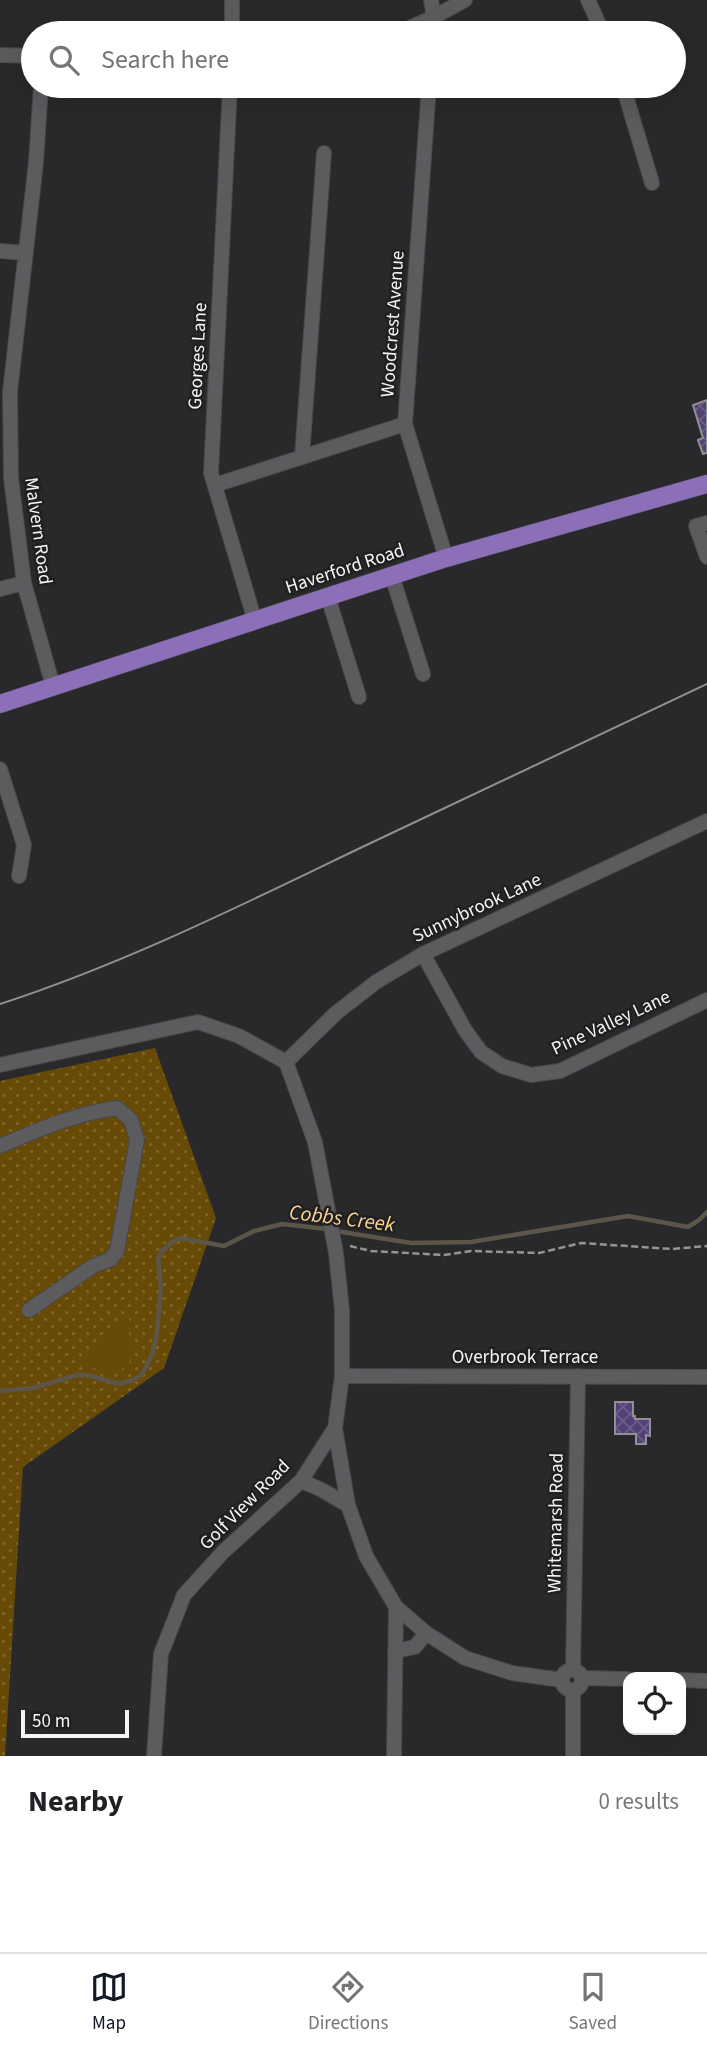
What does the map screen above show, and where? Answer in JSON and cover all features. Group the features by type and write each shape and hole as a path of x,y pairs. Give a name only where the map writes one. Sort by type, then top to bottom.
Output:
{"main road":[{"name":"Haverford Road","path":"0,704 446,558 707,484"}],"street":[{"path":"232,0 232,21"},
{"path":"431,0 434,21"},
{"path":"425,21 465,0"},
{"path":"588,0 598,21"},
{"path":"0,55 21,56"},
{"name":"Malvern Road","path":"40,98 36,162 10,391 5,479 24,583 53,686"},
{"name":"Georges Lane","path":"229,98 211,473 255,621"},
{"name":"Woodcrest Avenue","path":"428,98 405,424 446,558"},
{"path":"627,98 652,183"},
{"path":"302,457 324,153"},
{"path":"0,251 26,253"},
{"path":"215,485 405,424"},
{"path":"707,523 696,526 707,557"},
{"path":"392,576 423,674"},
{"path":"0,589 24,583"},
{"path":"328,597 359,697"},
{"path":"0,769 24,845 19,876"},
{"name":"Sunnybrook Lane","path":"286,1062 335,1013 376,982 423,954 707,821"},
{"name":"Pine Valley Lane","path":"423,954 465,1030 481,1052 502,1066 531,1074 560,1071 707,1000"},
{"path":"0,1065 198,1022 239,1036 286,1062"},
{"name":"Golf View Road","path":"153,1756 161,1654 184,1595 223,1552 301,1481 335,1428 342,1376 342,1310 333,1238 315,1142 286,1062"},
{"path":"0,1146 92,1111 117,1108 131,1120 137,1140 117,1251 111,1259 93,1266 29,1310"},
{"name":"Overbrook Terrace","path":"342,1376 707,1377"},
{"name":"Whitemarsh Road","path":"573,1756 578,1376"},
{"path":"335,1428 348,1505 366,1556 396,1607 426,1633 465,1658 512,1673 573,1680 623,1679"},
{"path":"301,1481 348,1505"},
{"path":"394,1756 396,1607"},
{"path":"395,1651 415,1647 426,1633"},
{"path":"686,1681 707,1681"}],"path":[{"path":"333,1238 371,1251 444,1255 471,1251 539,1253 581,1242 672,1249 707,1246"}],"shaded area":[{"path":"155,1048 216,1218 164,1368 23,1467 5,1756 0,1756 0,1081"},
{"path":"121,1314 128,1315 129,1321 132,1354 129,1362 118,1371 110,1372 87,1365 82,1360 84,1354 106,1340"}],"building":[{"path":"707,400 707,453 703,454 698,440 703,438 693,405"},
{"path":"615,1402 633,1402 635,1419 650,1419 650,1436 646,1435 646,1444 636,1444 636,1434 615,1434"}],"waterway":[{"name":"Cobbs Creek","path":"336,1231 411,1243 471,1242 628,1216 688,1227 707,1212"},
{"name":"Cobbs Creek","path":"0,1391 33,1388 77,1375 119,1384 142,1374 152,1355 157,1333 161,1287 158,1259 172,1242 181,1238 224,1246 254,1231 282,1224 327,1229"}],"tram line":[{"path":"0,1004 91,971 181,933 707,684"}]}
